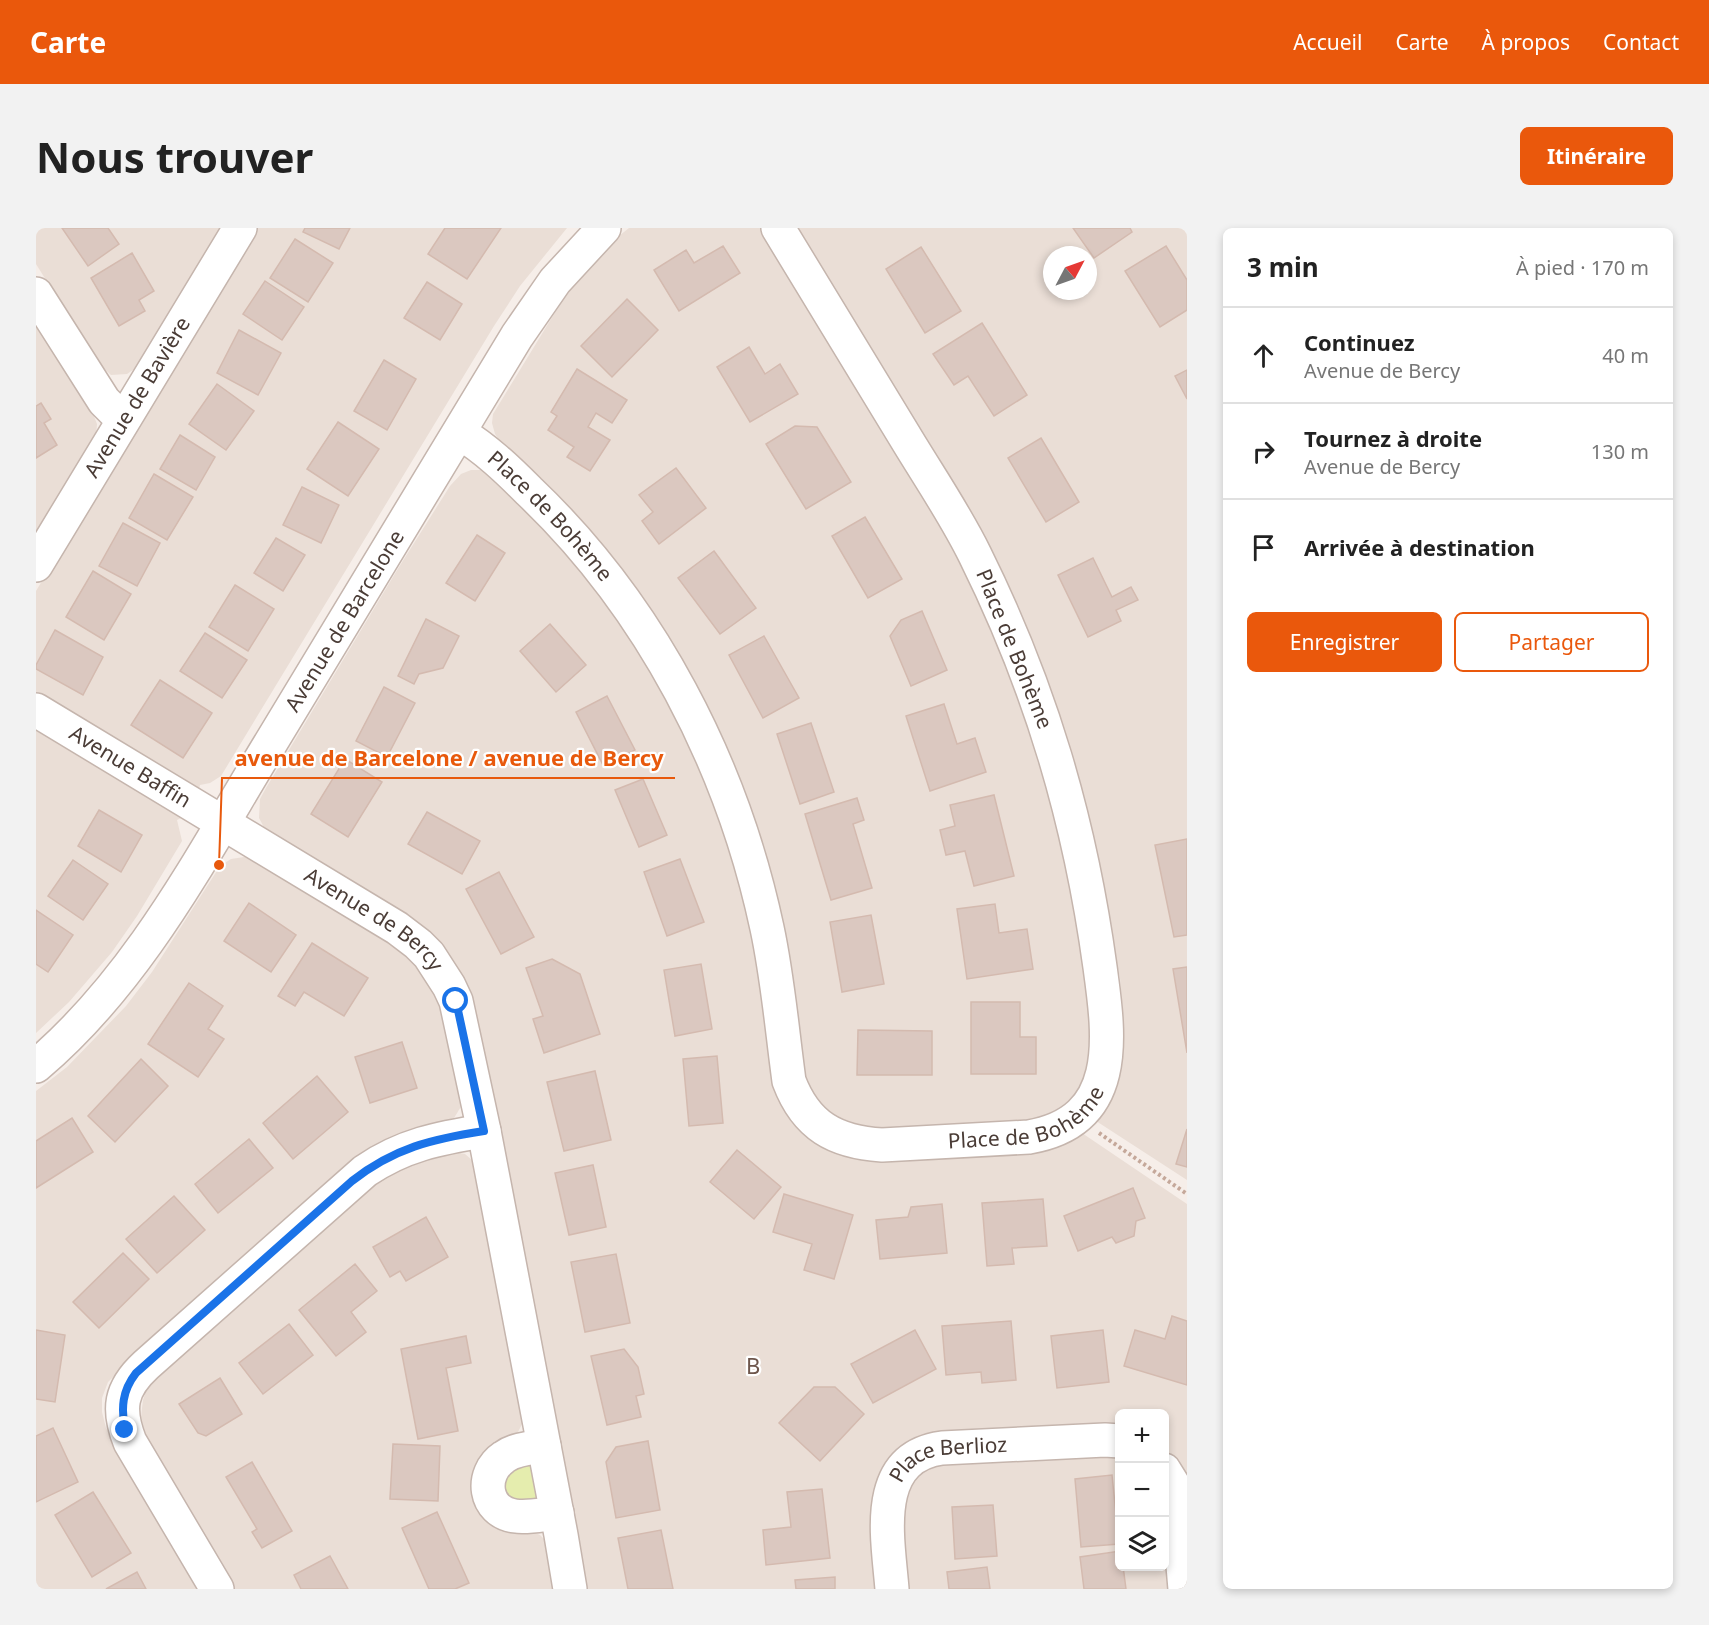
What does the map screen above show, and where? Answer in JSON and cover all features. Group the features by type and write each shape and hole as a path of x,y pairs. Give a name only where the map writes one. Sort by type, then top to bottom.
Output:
{"street":[{"name":"Avenue de Bavière","path":"36,565 240,228"},
{"name":"Avenue de Barcelone","path":"36,1066 70,1035 123,977 162,920 537,306 568,265 604,228"},
{"name":"Place de Bohème","path":"460,433 500,462 578,542 642,627 701,730 734,809 755,880 775,970 789,1081 805,1114 828,1132 842,1138 861,1144 882,1145 1029,1137 1058,1130 1069,1123 1086,1109 1099,1088 1104,1073 1107,1039 1093,915 1075,825 1054,751 1009,628 974,552 778,228"},
{"path":"36,294 104,401 114,411 125,417"},
{"name":"Avenue Baffin","path":"36,710 222,822"},
{"name":"Avenue de Bercy","path":"222,822 397,928 418,944 429,955 456,1001 484,1131 570,1589"},
{"path":"217,1589 129,1442 122,1404 129,1382 365,1171 406,1148 437,1138 484,1131"},
{"name":"Place Berlioz","path":"892,1589 887,1529 889,1502 897,1476 912,1458 932,1449 942,1448 1115,1441"},
{"path":"544,1446 517,1450 502,1458 492,1467 488,1479 489,1491 494,1504 504,1513 530,1516 557,1512"},
{"path":"1169,1477 1177,1496 1185,1589"}],"path":[{"path":"1097,1131 1187,1194"}],"shaded area":[{"path":"36,228 226,228 140,365 127,374 111,375 97,362 36,264"},
{"path":"255,228 567,228 520,286 494,326 221,776 210,783 200,785 199,789 191,788 36,694 36,591"},
{"path":"629,228 763,228 952,538 1009,666 1053,793 1094,1018 1091,1070 1070,1106 1031,1123 894,1133 845,1128 807,1092 749,811 495,434 492,423 493,414 562,301 614,240"},
{"path":"798,228 1187,228 1187,1180 1093,1119 1122,1045 1123,1012 1120,978 1109,924 951,482"},
{"path":"36,318 91,409 97,424 96,438 36,538"},
{"path":"471,470 481,470 491,474 578,564 630,636 677,713 723,819 811,1138 1079,1131 1187,1204 1187,1474 1183,1476 1169,1457 1169,1409 1115,1409 1115,1429 929,1435 903,1445 892,1456 880,1589 583,1589 471,1003 266,831 259,818 260,799 266,788 399,567 450,486 461,474"},
{"path":"36,724 177,813 181,818 177,820 182,841 137,916 112,952 69,1002 36,1033"},
{"path":"244,857 257,859 408,954 438,992 462,1105 454,1118 134,1357 108,1382 102,1398 102,1412 106,1428 201,1589 36,1589 36,1091 67,1067 126,1006 152,972 220,866 231,859"},
{"path":"455,1152 465,1154 477,1168 523,1422 511,1440 531,1531 540,1535 548,1543 556,1589 232,1589 143,1433 141,1417 148,1385 159,1371 359,1194 399,1166"},
{"path":"1115,1456 1115,1571 1169,1571 1169,1553 1172,1589 907,1589 902,1509 910,1475 932,1463"}],"green space":[{"path":"529,1463 532,1467 537,1500 510,1502 500,1481 509,1470"}],"building":[{"path":"62,228 108,228 119,244 88,266"},
{"path":"305,228 350,228 339,249 303,232"},
{"path":"445,228 501,228 467,279 428,254"},
{"path":"1073,228 1130,228 1132,232 1097,256 1097,246 1086,246"},
{"path":"295,239 333,263 308,302 270,278"},
{"path":"723,246 740,273 679,311 654,270 686,250 694,263"},
{"path":"1166,246 1187,280 1187,310 1160,327 1125,271"},
{"path":"921,247 961,311 925,333 886,269"},
{"path":"132,253 154,291 139,300 145,311 119,326 91,278"},
{"path":"265,281 304,307 282,340 243,314"},
{"path":"427,282 462,304 440,340 404,318"},
{"path":"627,299 658,330 612,377 581,346"},
{"path":"982,323 1027,395 994,416 968,376 954,385 933,354"},
{"path":"239,330 281,353 258,395 217,373"},
{"path":"749,347 765,374 780,364 798,394 750,422 717,367"},
{"path":"384,360 416,379 387,430 354,411"},
{"path":"577,369 627,400 612,423 596,413 588,427 610,440 590,471 567,457 574,447 548,430 557,416 551,412"},
{"path":"1187,370 1187,399 1175,376"},
{"path":"217,384 254,411 226,450 189,424"},
{"path":"41,403 51,419 44,423 57,445 36,458 36,406"},
{"path":"338,422 379,449 348,496 307,469"},
{"path":"795,426 817,427 851,482 806,509 766,444"},
{"path":"180,435 215,457 196,490 160,469"},
{"path":"1041,438 1079,502 1046,522 1008,458"},
{"path":"676,468 706,508 659,544 642,521 653,512 639,495"},
{"path":"154,474 193,497 167,540 129,518"},
{"path":"302,487 339,505 321,543 283,525"},
{"path":"865,517 902,579 868,598 832,536"},
{"path":"123,523 160,543 137,586 99,566"},
{"path":"477,535 505,553 475,601 446,583"},
{"path":"276,538 305,555 283,591 254,573"},
{"path":"714,551 756,608 720,634 678,578"},
{"path":"1093,558 1112,597 1131,587 1138,600 1116,610 1121,621 1088,637 1058,575"},
{"path":"93,571 131,594 104,640 66,617"},
{"path":"235,585 274,609 248,651 209,627"},
{"path":"922,611 947,670 911,686 890,636 901,620"},
{"path":"426,619 459,636 443,668 419,674 414,684 398,676"},
{"path":"550,624 586,665 556,692 520,651"},
{"path":"55,630 103,657 83,695 36,669"},
{"path":"205,633 247,660 222,698 180,671"},
{"path":"764,636 799,698 763,718 729,655"},
{"path":"160,680 212,713 183,758 131,725"},
{"path":"384,687 415,703 387,757 356,741"},
{"path":"607,696 635,750 604,767 576,712"},
{"path":"944,704 957,744 975,738 986,772 930,791 906,716"},
{"path":"811,723 834,792 800,804 777,734"},
{"path":"345,759 382,782 348,837 311,814"},
{"path":"643,779 667,835 639,847 615,790"},
{"path":"994,795 1014,876 974,886 965,851 946,855 940,830 955,826 950,805"},
{"path":"857,798 864,820 853,824 872,888 831,900 805,814"},
{"path":"99,810 142,835 121,872 78,846"},
{"path":"427,812 480,841 462,874 408,844"},
{"path":"1187,839 1187,935 1174,937 1155,845"},
{"path":"680,859 704,922 667,936 644,872"},
{"path":"73,860 108,884 83,920 48,896"},
{"path":"499,872 534,937 501,954 466,889"},
{"path":"249,903 296,935 271,972 224,941"},
{"path":"995,904 999,933 1027,929 1033,969 967,979 957,909"},
{"path":"36,910 73,935 48,972 36,964"},
{"path":"871,915 884,984 842,992 830,922"},
{"path":"312,943 368,978 344,1016 304,992 295,1006 278,996"},
{"path":"552,959 580,974 600,1034 544,1053 533,1019 543,1016 526,968"},
{"path":"701,964 712,1029 675,1036 664,970"},
{"path":"1187,967 1187,1053 1173,969"},
{"path":"189,983 223,1006 208,1029 224,1039 198,1077 148,1044"},
{"path":"971,1002 1020,1002 1020,1037 1036,1037 1036,1074 971,1074"},
{"path":"858,1030 932,1031 932,1075 857,1075"},
{"path":"402,1042 417,1088 370,1103 355,1057"},
{"path":"717,1056 723,1123 689,1126 683,1059"},
{"path":"141,1059 168,1086 115,1142 88,1116"},
{"path":"595,1071 611,1140 564,1151 547,1082"},
{"path":"317,1076 348,1112 293,1159 263,1123"},
{"path":"72,1118 93,1152 36,1188 36,1141"},
{"path":"1187,1129 1187,1167 1176,1164"},
{"path":"249,1139 273,1168 218,1213 195,1184"},
{"path":"737,1150 781,1187 754,1219 710,1182"},
{"path":"593,1165 606,1227 569,1235 555,1173"},
{"path":"1133,1188 1145,1218 1136,1221 1134,1236 1116,1243 1112,1237 1078,1251 1064,1216"},
{"path":"784,1194 853,1215 834,1279 804,1270 812,1244 773,1232"},
{"path":"174,1196 205,1230 157,1273 126,1239"},
{"path":"1043,1199 1047,1246 1012,1248 1014,1264 987,1266 982,1203"},
{"path":"942,1204 947,1253 880,1259 876,1220 908,1217 911,1207"},
{"path":"426,1217 448,1257 406,1281 400,1271 390,1277 373,1247"},
{"path":"123,1253 149,1279 99,1328 73,1302"},
{"path":"616,1254 630,1323 585,1332 571,1262"},
{"path":"355,1264 377,1291 351,1312 366,1332 336,1356 299,1310"},
{"path":"1172,1316 1187,1321 1187,1385 1124,1366 1135,1330 1165,1339"},
{"path":"1011,1321 1016,1380 982,1383 981,1372 946,1375 942,1326"},
{"path":"289,1324 313,1355 263,1394 239,1363"},
{"path":"36,1330 65,1335 55,1402 36,1399"},
{"path":"915,1330 936,1369 873,1403 851,1364"},
{"path":"1103,1330 1109,1382 1057,1388 1051,1336"},
{"path":"466,1336 471,1363 446,1368 458,1431 418,1439 401,1349"},
{"path":"624,1349 638,1367 644,1394 636,1396 641,1417 607,1425 591,1356"},
{"path":"220,1378 242,1414 206,1436 198,1433 179,1404"},
{"path":"814,1387 835,1387 864,1414 820,1461 779,1423"},
{"path":"53,1428 78,1482 36,1502 36,1436"},
{"path":"648,1441 660,1510 616,1518 606,1462 616,1447"},
{"path":"393,1444 440,1446 438,1501 390,1499"},
{"path":"252,1462 292,1531 262,1548 252,1532 257,1529 226,1477"},
{"path":"1112,1475 1115,1544 1081,1547 1075,1479"},
{"path":"822,1489 830,1558 766,1565 763,1530 791,1527 787,1492"},
{"path":"93,1492 131,1553 92,1577 55,1515"},
{"path":"993,1505 997,1556 955,1559 952,1507"},
{"path":"437,1512 469,1583 455,1589 429,1589 402,1528"},
{"path":"661,1530 673,1589 628,1589 618,1538"},
{"path":"1115,1552 1115,1571 1124,1571 1126,1589 1084,1589 1080,1557"},
{"path":"330,1556 348,1589 301,1589 294,1575"},
{"path":"987,1567 990,1589 949,1589 947,1572"},
{"path":"137,1572 146,1589 106,1589"},
{"path":"835,1577 835,1589 796,1589 795,1580"}],"place":[{"name":"avenue de Barcelone / avenue de Bercy","path":"219,865"}],"district":[{"name":"B","path":"754,1366"}],"route":[{"path":"125,1430 122,1404 129,1382 136,1373 352,1181 379,1162 406,1148 437,1138 484,1131 456,1001"}]}
